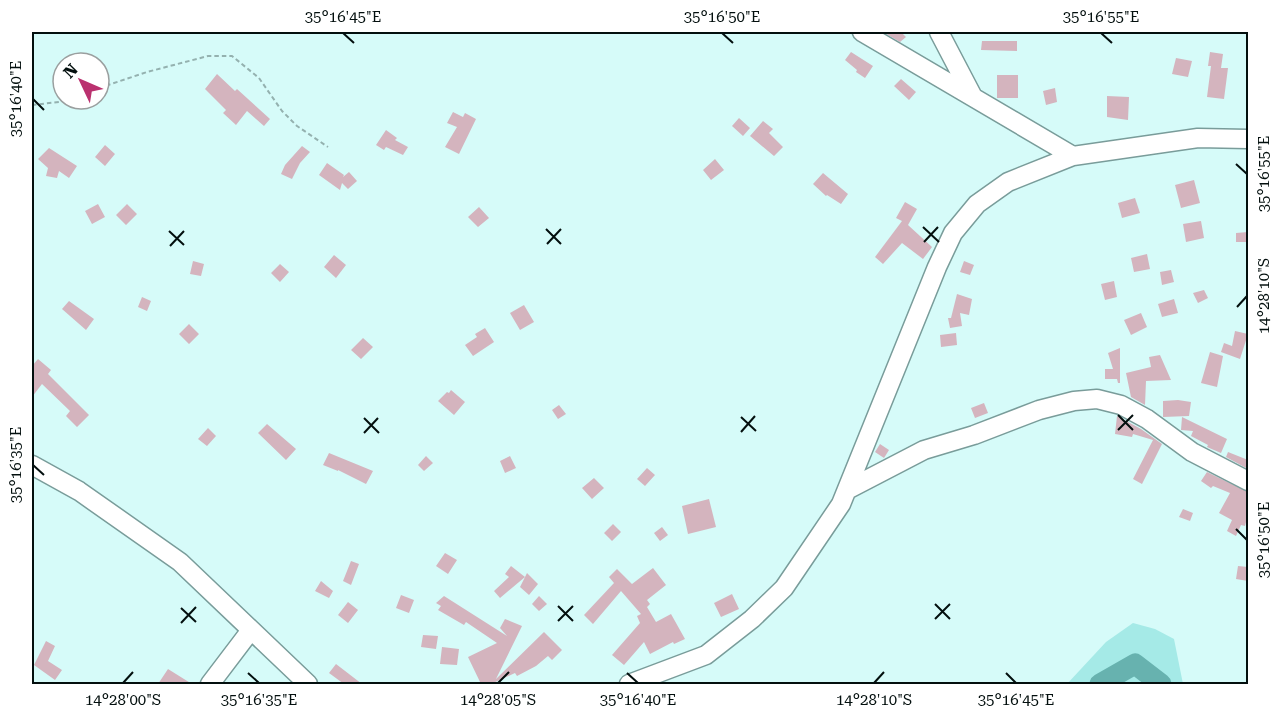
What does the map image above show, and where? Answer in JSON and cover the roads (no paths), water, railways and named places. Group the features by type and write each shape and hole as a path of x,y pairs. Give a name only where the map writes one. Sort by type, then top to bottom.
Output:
{"street":[{"path":"862,32 1073,156"},
{"path":"939,32 973,97"},
{"path":"629,684 706,655 752,619 784,588 841,504 953,233 977,204 1008,182 1073,156 1198,138 1248,139"},
{"path":"847,490 924,450 974,435 1039,410 1074,401 1097,399 1121,405 1147,419 1192,452 1248,481"},
{"path":"32,465 79,491 180,562 308,684"},
{"path":"210,684 251,630"}],"waterway":[{"path":"1100,684 1135,664 1161,684"}]}
